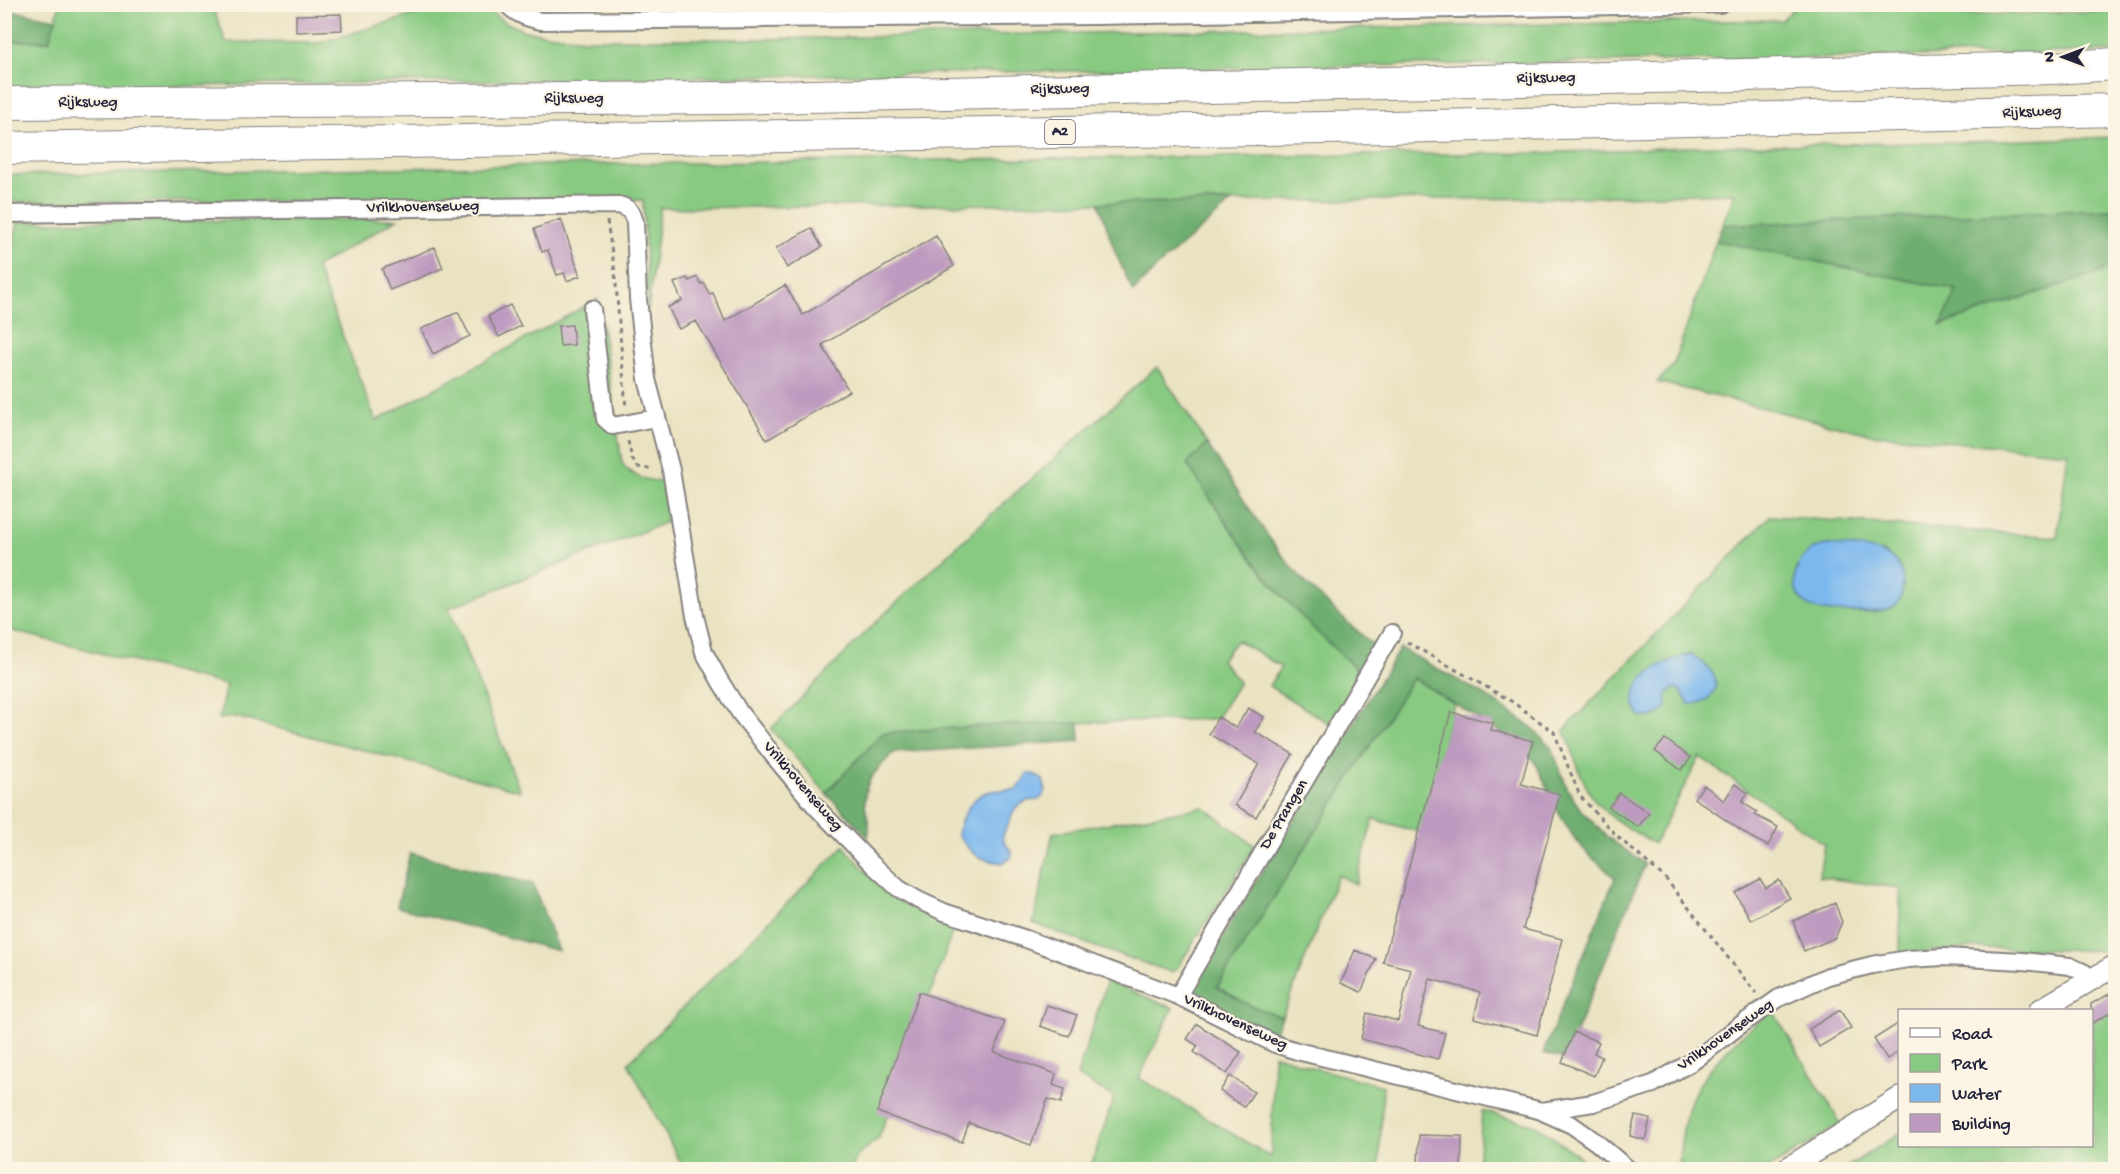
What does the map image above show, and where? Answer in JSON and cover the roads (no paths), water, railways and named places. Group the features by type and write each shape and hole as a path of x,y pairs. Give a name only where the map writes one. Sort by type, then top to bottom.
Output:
{"highway":[{"name":"Rijksweg","path":"4,104 726,98 2053,68 2115,64"},
{"name":"Rijksweg","path":"4,148 1377,127 2115,110"}],"street":[{"path":"507,4 512,10 526,18 541,21 1156,15 1720,4"},
{"name":"Vrilkhovenseweg","path":"4,214 622,205 629,210 635,222 635,256 647,379 670,470 695,616 704,652 740,713 816,807 898,888 944,912 1026,939 1178,996 1275,1044 1542,1111 1593,1103 1653,1084 1695,1060 1766,1006 1828,976 1872,965 1908,959 1944,957 2023,961 2070,966 2085,973 2090,979"},
{"path":"592,309 605,419 613,426 656,418"},
{"name":"De Prangen","path":"1178,996 1392,633"},
{"path":"2043,1009 2115,964"},
{"path":"1785,1170 1898,1099"},
{"path":"1542,1111 1572,1125 1629,1170"}],"water":[{"path":"1829,545 1864,548 1886,555 1895,561 1901,570 1903,582 1902,593 1897,604 1881,611 1836,612 1811,607 1802,600 1797,591 1796,571 1808,553 1818,547"},
{"path":"1692,654 1713,674 1716,687 1711,696 1701,702 1689,704 1680,690 1674,688 1666,699 1667,708 1653,716 1639,715 1634,701 1635,691 1646,675 1664,664"},
{"path":"1027,774 1034,774 1043,780 1046,790 1038,800 1027,801 1016,807 1003,835 1012,853 1011,858 1003,863 981,858 967,847 957,834 967,809 987,792 1017,790"}]}
